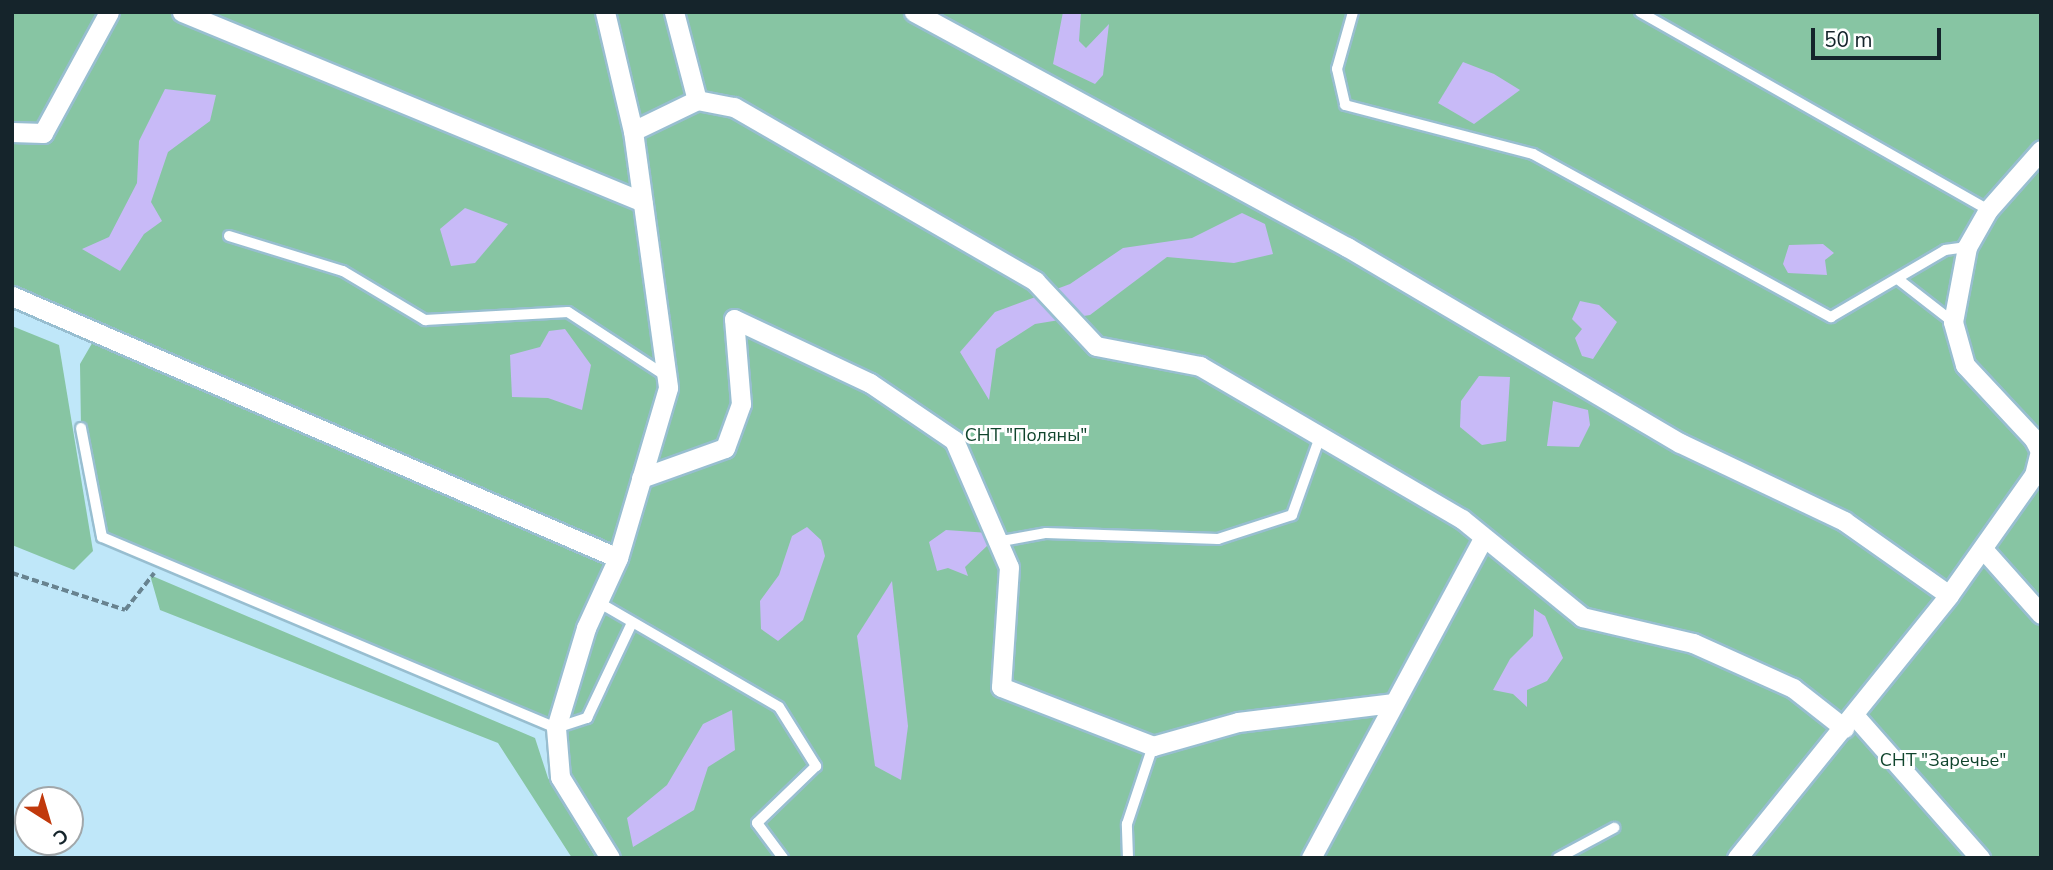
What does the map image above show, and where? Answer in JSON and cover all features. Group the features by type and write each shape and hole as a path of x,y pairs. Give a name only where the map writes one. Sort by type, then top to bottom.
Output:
{"street":[{"path":"12,132 43,133 109,12"},
{"path":"181,12 642,202"},
{"path":"605,12 634,131 663,374 668,388 618,558 597,602 556,728 560,777 610,858"},
{"path":"674,12 697,100"},
{"path":"914,12 1347,247 1679,443 1844,521 1949,595"},
{"path":"634,131 697,100 734,107 1035,281 1096,346 1200,366 1320,437 1483,538 1582,617 1693,643 1793,688 1849,721 1980,858"},
{"path":"1741,856 1949,595 2028,489 2040,451 1965,365 1952,322 1967,247 1988,210 2041,150"},
{"path":"12,296 618,558"},
{"path":"641,478 725,447 741,404 734,319 870,383 954,440 1002,541 1009,567 1002,687 1153,746 1238,722 1392,704"},
{"path":"1311,858 1483,538"},
{"path":"1983,549 2041,614"}],"lane":[{"path":"1353,12 1337,69 1345,105 1533,154 1831,317 1899,280 1944,250 1967,247"},
{"path":"1640,12 1988,210"},
{"path":"229,236 343,271 425,320 568,312 663,374"},
{"path":"1899,280 1952,322"},
{"path":"81,428 102,537 556,728 587,718 631,625"},
{"path":"1002,541 1046,533 1218,539 1292,514 1320,437"},
{"path":"597,602 631,625 779,707 816,766 757,823 783,858"},
{"path":"1129,858 1127,824 1153,746"},
{"path":"1558,858 1614,828"}],"path":[{"path":"12,573 125,610 162,562"}],"green space":[{"name":"СНТ \"Поляны\"","path":"12,12 2041,12 2041,858 610,858 581,819 556,728 102,537 81,428 80,364 98,333 12,296"},
{"path":"12,326 59,345 93,551 74,570 12,545"},
{"path":"150,575 535,738 548,778 596,858 572,858 498,743 160,610"}],"shaded area":[{"path":"1063,12 1081,12 1079,41 1086,48 1109,24 1103,75 1095,84 1053,64"},
{"path":"1463,62 1494,74 1520,90 1474,124 1438,103"},
{"path":"165,89 216,95 210,121 168,152 151,202 162,221 144,234 120,271 82,249 109,237 137,183 139,141"},
{"path":"465,208 508,224 475,263 451,266 440,229"},
{"path":"1242,213 1265,224 1273,254 1234,263 1167,257 1090,315 1035,324 996,349 989,400 960,352 995,312 1070,284 1123,248 1192,238"},
{"path":"1823,244 1834,253 1825,260 1827,275 1788,273 1783,264 1789,245"},
{"path":"1580,301 1599,305 1617,322 1593,359 1582,356 1575,338 1582,329 1572,319"},
{"path":"565,329 591,365 582,410 548,398 512,397 510,355 540,347 549,331"},
{"path":"1479,376 1510,377 1506,441 1482,445 1460,427 1461,401"},
{"path":"1553,401 1588,410 1590,425 1579,447 1547,446"},
{"path":"807,527 821,540 825,556 803,620 778,641 761,629 760,601 779,575 792,536"},
{"path":"946,530 989,533 989,544 965,567 968,576 948,568 937,571 929,542"},
{"path":"892,581 908,726 901,780 875,766 857,636"},
{"path":"1534,609 1545,616 1563,658 1547,681 1527,690 1527,707 1513,694 1493,690 1510,659 1533,636"},
{"path":"732,710 735,750 708,767 694,810 633,847 627,818 667,785 703,724"}],"park label":[{"name":"СНТ \"Заречье\"","path":"1943,760"}]}
